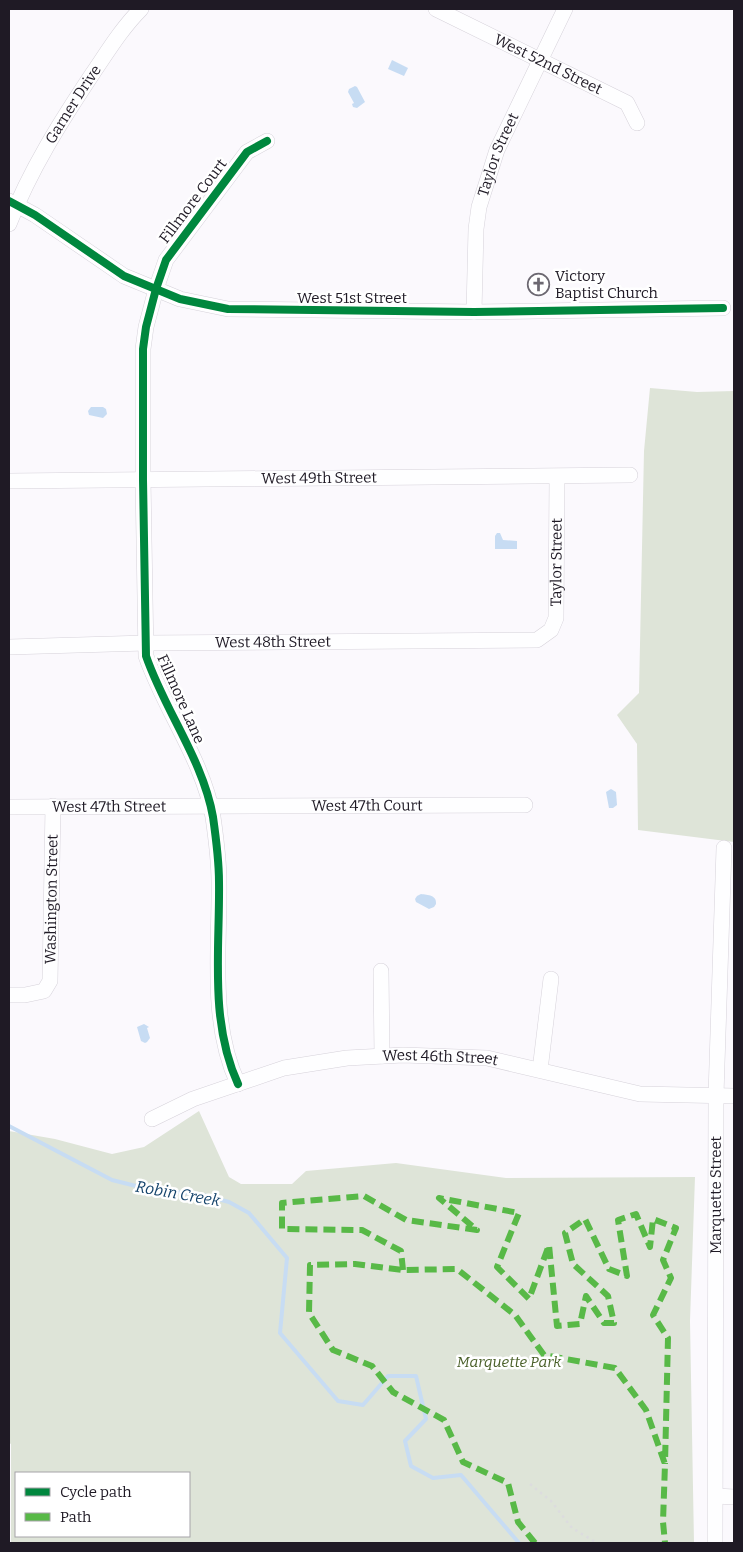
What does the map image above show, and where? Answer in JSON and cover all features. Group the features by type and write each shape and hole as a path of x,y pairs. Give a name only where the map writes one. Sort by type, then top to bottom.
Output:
{"street":[{"name":"Garner Drive","path":"9,224 12,203 44,150 128,22 141,9"},
{"name":"West 52nd Street","path":"436,9 627,103 637,123"},
{"name":"Taylor Street","path":"474,312 476,229 479,207 497,150 565,9"},
{"name":"Fillmore Court","path":"156,289 166,260 247,152 267,140"},
{"name":"West 51st Street","path":"12,203 35,215 124,276 180,299 228,309 474,312 723,308"},
{"name":"Fillmore Lane","path":"156,289 146,327 143,349 146,656 153,676 200,774 212,816 220,880 217,944 221,1025 229,1064 238,1084"},
{"name":"West 49th Street","path":"9,481 630,475"},
{"name":"Taylor Street","path":"537,640 551,630 556,618 557,477"},
{"name":"West 48th Street","path":"9,647 537,640"},
{"name":"West 47th Court","path":"209,805 525,805"},
{"name":"West 47th Street","path":"9,807 209,805"},
{"name":"Washington Street","path":"9,995 26,995 44,991 50,980 53,806"},
{"name":"Marquette Street","path":"715,1543 716,1096 728,926 724,848"},
{"path":"381,971 382,1056"},
{"path":"540,1070 551,980"},
{"name":"West 46th Street","path":"152,1119 193,1099 284,1068 347,1058 402,1055 487,1058 640,1094 734,1096"},
{"path":"716,1496 734,1497"}],"path":[{"path":"530,1484 551,1501 572,1528 596,1543"}],"green space":[{"path":"650,388 697,392 734,391 734,842 638,830 637,744 617,715 639,693 644,451"},
{"name":"Marquette Park","path":"199,1111 229,1177 241,1184 292,1184 306,1171 396,1163 506,1178 695,1177 690,1321 694,1543 11,1543 11,1444 9,1443 9,1131 55,1139 112,1154 144,1147"}],"water":[{"path":"392,60 408,68 404,76 388,69"},
{"path":"355,86 365,102 357,108 353,107 352,104 354,103 348,92 349,89"},
{"path":"91,407 103,407 106,409 107,414 103,418 89,415 88,411"},
{"path":"497,533 500,533 503,540 517,541 517,549 495,549 495,536"},
{"path":"611,789 616,792 617,805 609,808 606,792"},
{"path":"421,894 434,897 436,904 434,907 429,909 416,902 415,899"},
{"path":"144,1024 149,1027 147,1028 150,1038 145,1043 141,1041 137,1027"}],"waterway":[{"name":"Robin Creek","path":"9,1126 112,1180 144,1188 203,1195 229,1202 249,1213 287,1258 280,1333 338,1401 363,1405 388,1376 416,1376 426,1419 405,1441 411,1466 433,1478 461,1475 519,1543"}],"marked path":[{"path":"403,1270 401,1251 362,1230 282,1229 282,1203 364,1196 406,1220 477,1230 439,1198 519,1213 497,1267 529,1299 549,1245 557,1326 580,1324 586,1296 604,1323 614,1323 608,1296 573,1264 565,1233 585,1219 609,1269 627,1276 618,1220 636,1214 650,1247 653,1219 676,1228 663,1260 671,1278 653,1315 668,1338 665,1464"},
{"path":"535,1543 518,1522 508,1483 463,1462 444,1420 393,1392 372,1366 333,1350 309,1313 310,1265 355,1264 403,1270 457,1269 515,1315 544,1355 615,1368 646,1410 665,1464 663,1522 665,1543"}],"cycle path":[{"path":"238,1084 229,1060 220,1010 218,984 219,874 213,817 201,776 146,656 143,349 146,327 166,260 247,152 267,141"},
{"path":"9,201 35,215 124,276 180,299 228,309 474,312 723,308"}],"place":[{"name":"Victory Baptist Church","path":"539,285"}]}
